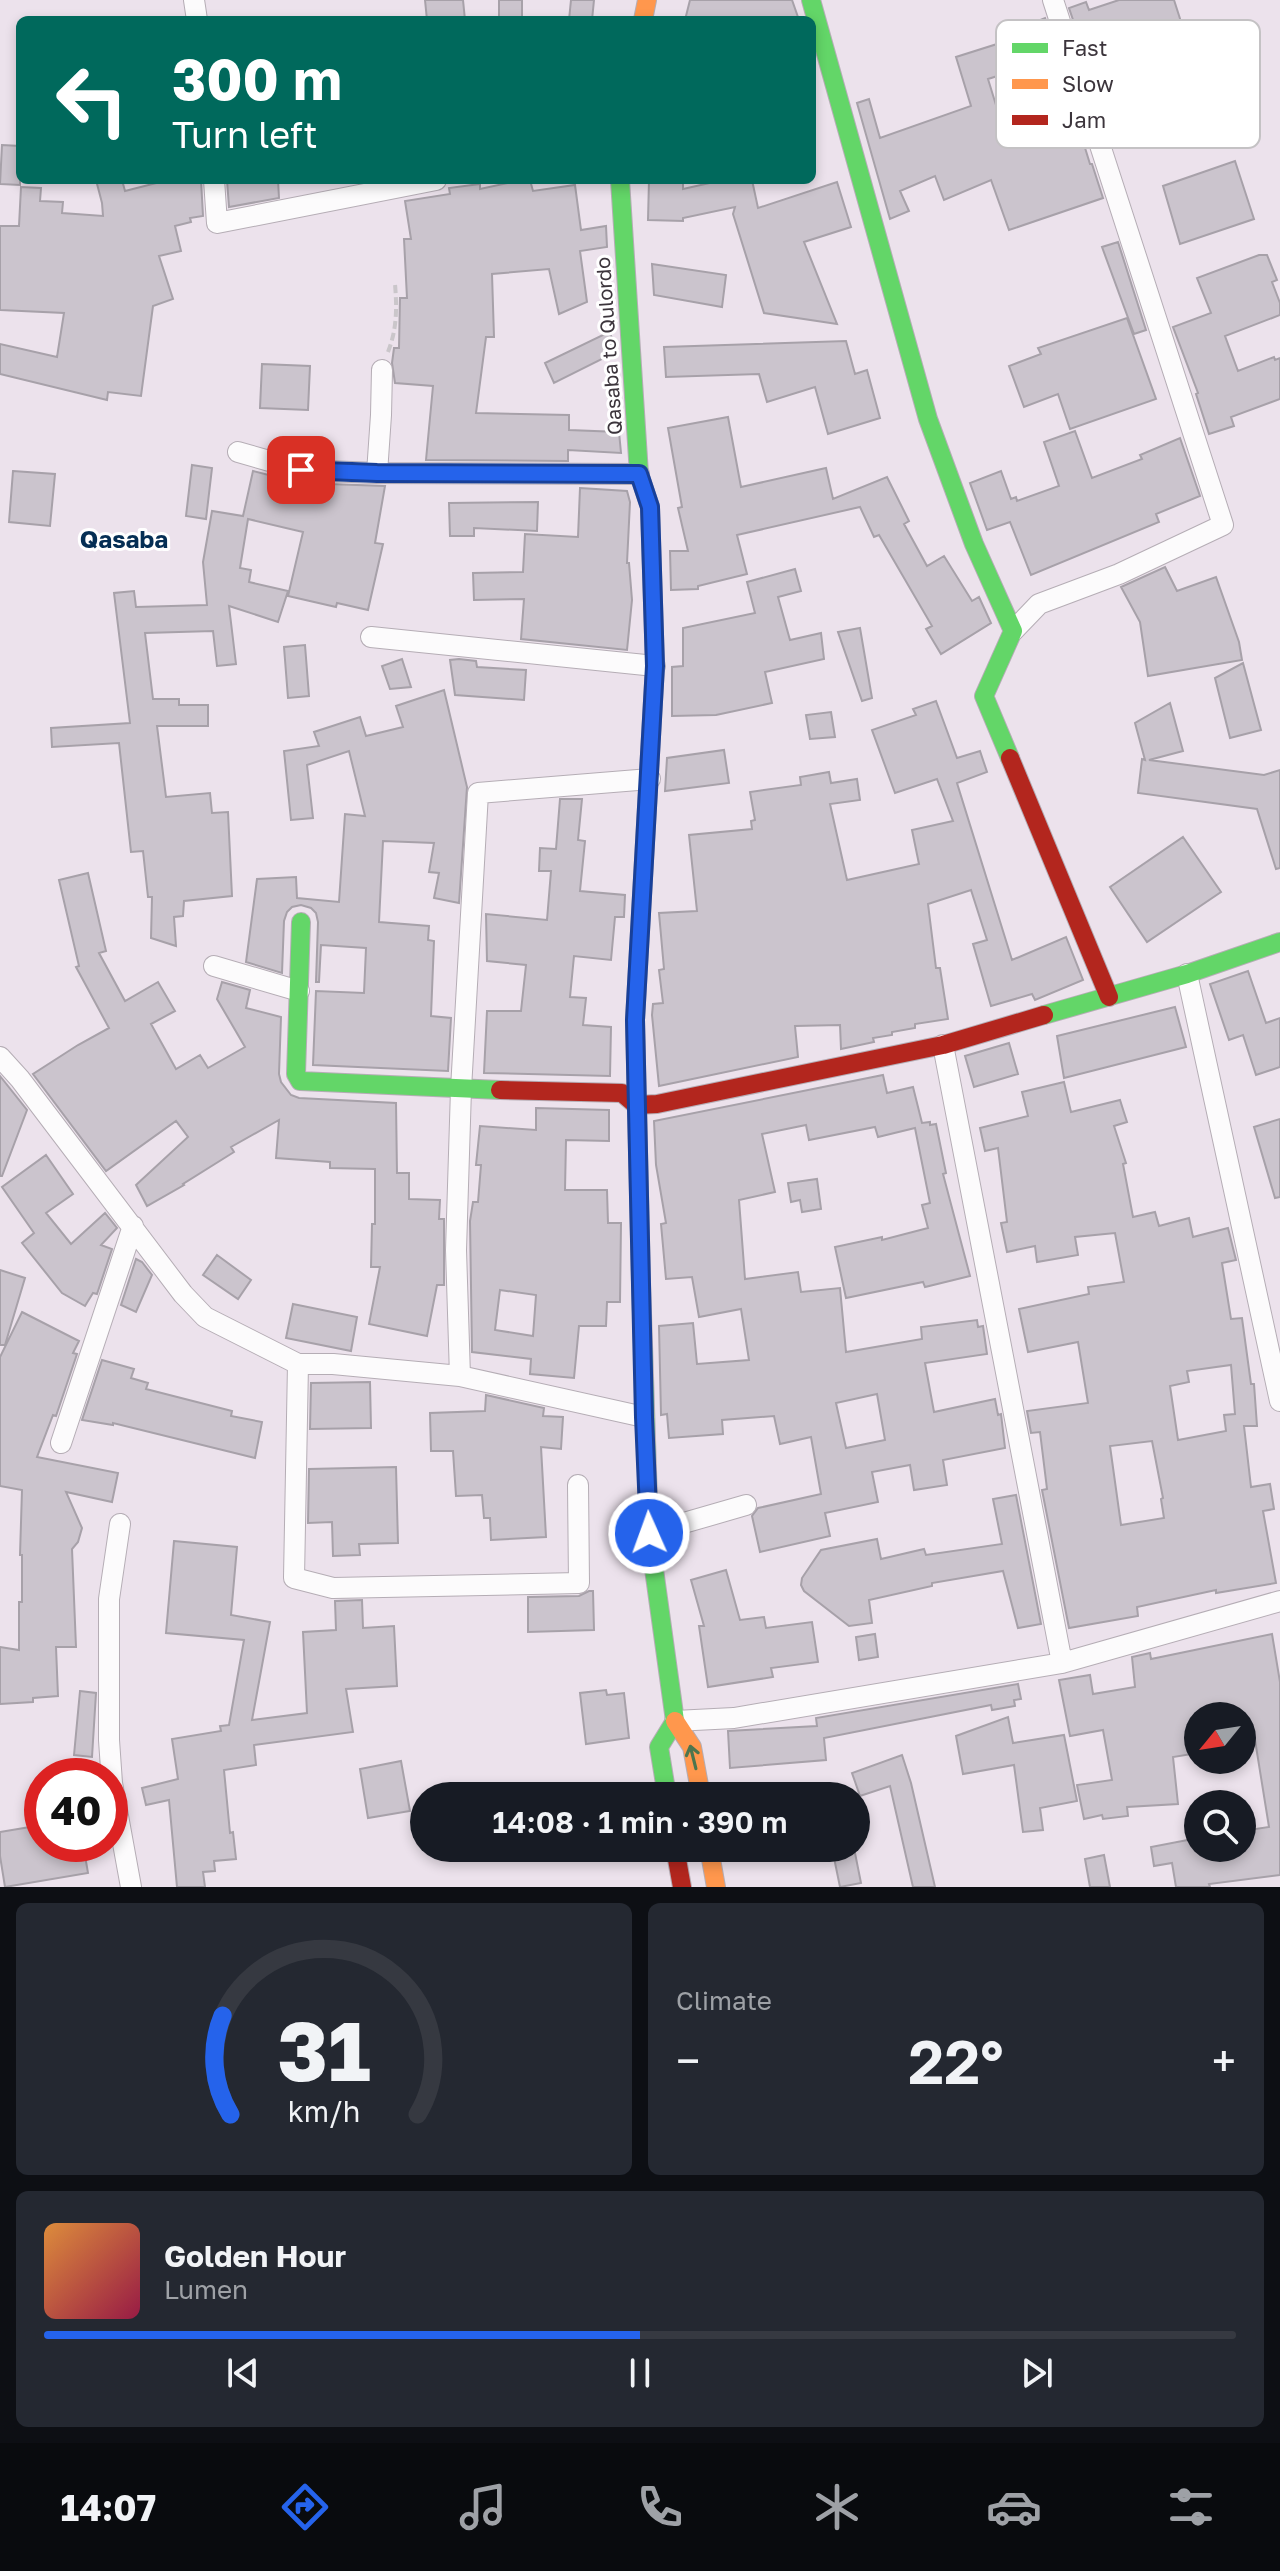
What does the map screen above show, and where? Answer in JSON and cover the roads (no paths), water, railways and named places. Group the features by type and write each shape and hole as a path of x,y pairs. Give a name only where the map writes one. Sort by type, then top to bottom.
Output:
{"street":[{"path":"1053,0 1059,20"},
{"path":"816,18 928,419 974,544 1013,631"},
{"path":"1101,148 1223,525 1119,574 1039,604 1013,631 984,696 1109,997"},
{"path":"214,184 217,223 416,184"},
{"name":"Qasaba to Qulordo","path":"620,184 639,474 650,507 655,666 635,1020 644,1417 649,1533 675,1721"},
{"path":"377,473 382,370"},
{"path":"238,452 301,470 639,474"},
{"path":"371,637 655,666"},
{"path":"460,1376 456,1250 461,1089 478,793 650,779"},
{"path":"301,922 296,1074 300,1081 622,1093 636,1105 657,1104 943,1045 1187,974 1280,942"},
{"path":"214,966 299,991"},
{"path":"1187,974 1280,1401"},
{"path":"943,1045 1062,1663"},
{"path":"0,1057 183,1294 205,1317 298,1364 333,1364 460,1376 644,1417"},
{"path":"61,1443 133,1226"},
{"path":"298,1364 294,1578 333,1588 579,1583 578,1485"},
{"path":"649,1533 746,1505"},
{"path":"120,1524 109,1599 109,1740 112,1783 131,1887"},
{"path":"675,1721 734,1718 1062,1663 1280,1601"},
{"path":"665,1782 659,1747 675,1721"},
{"path":"675,1721 692,1747 698,1782"},
{"path":"678,1862 682,1887"},
{"path":"712,1862 716,1887"}],"district":[{"name":"Qasaba","path":"124,540"}]}
